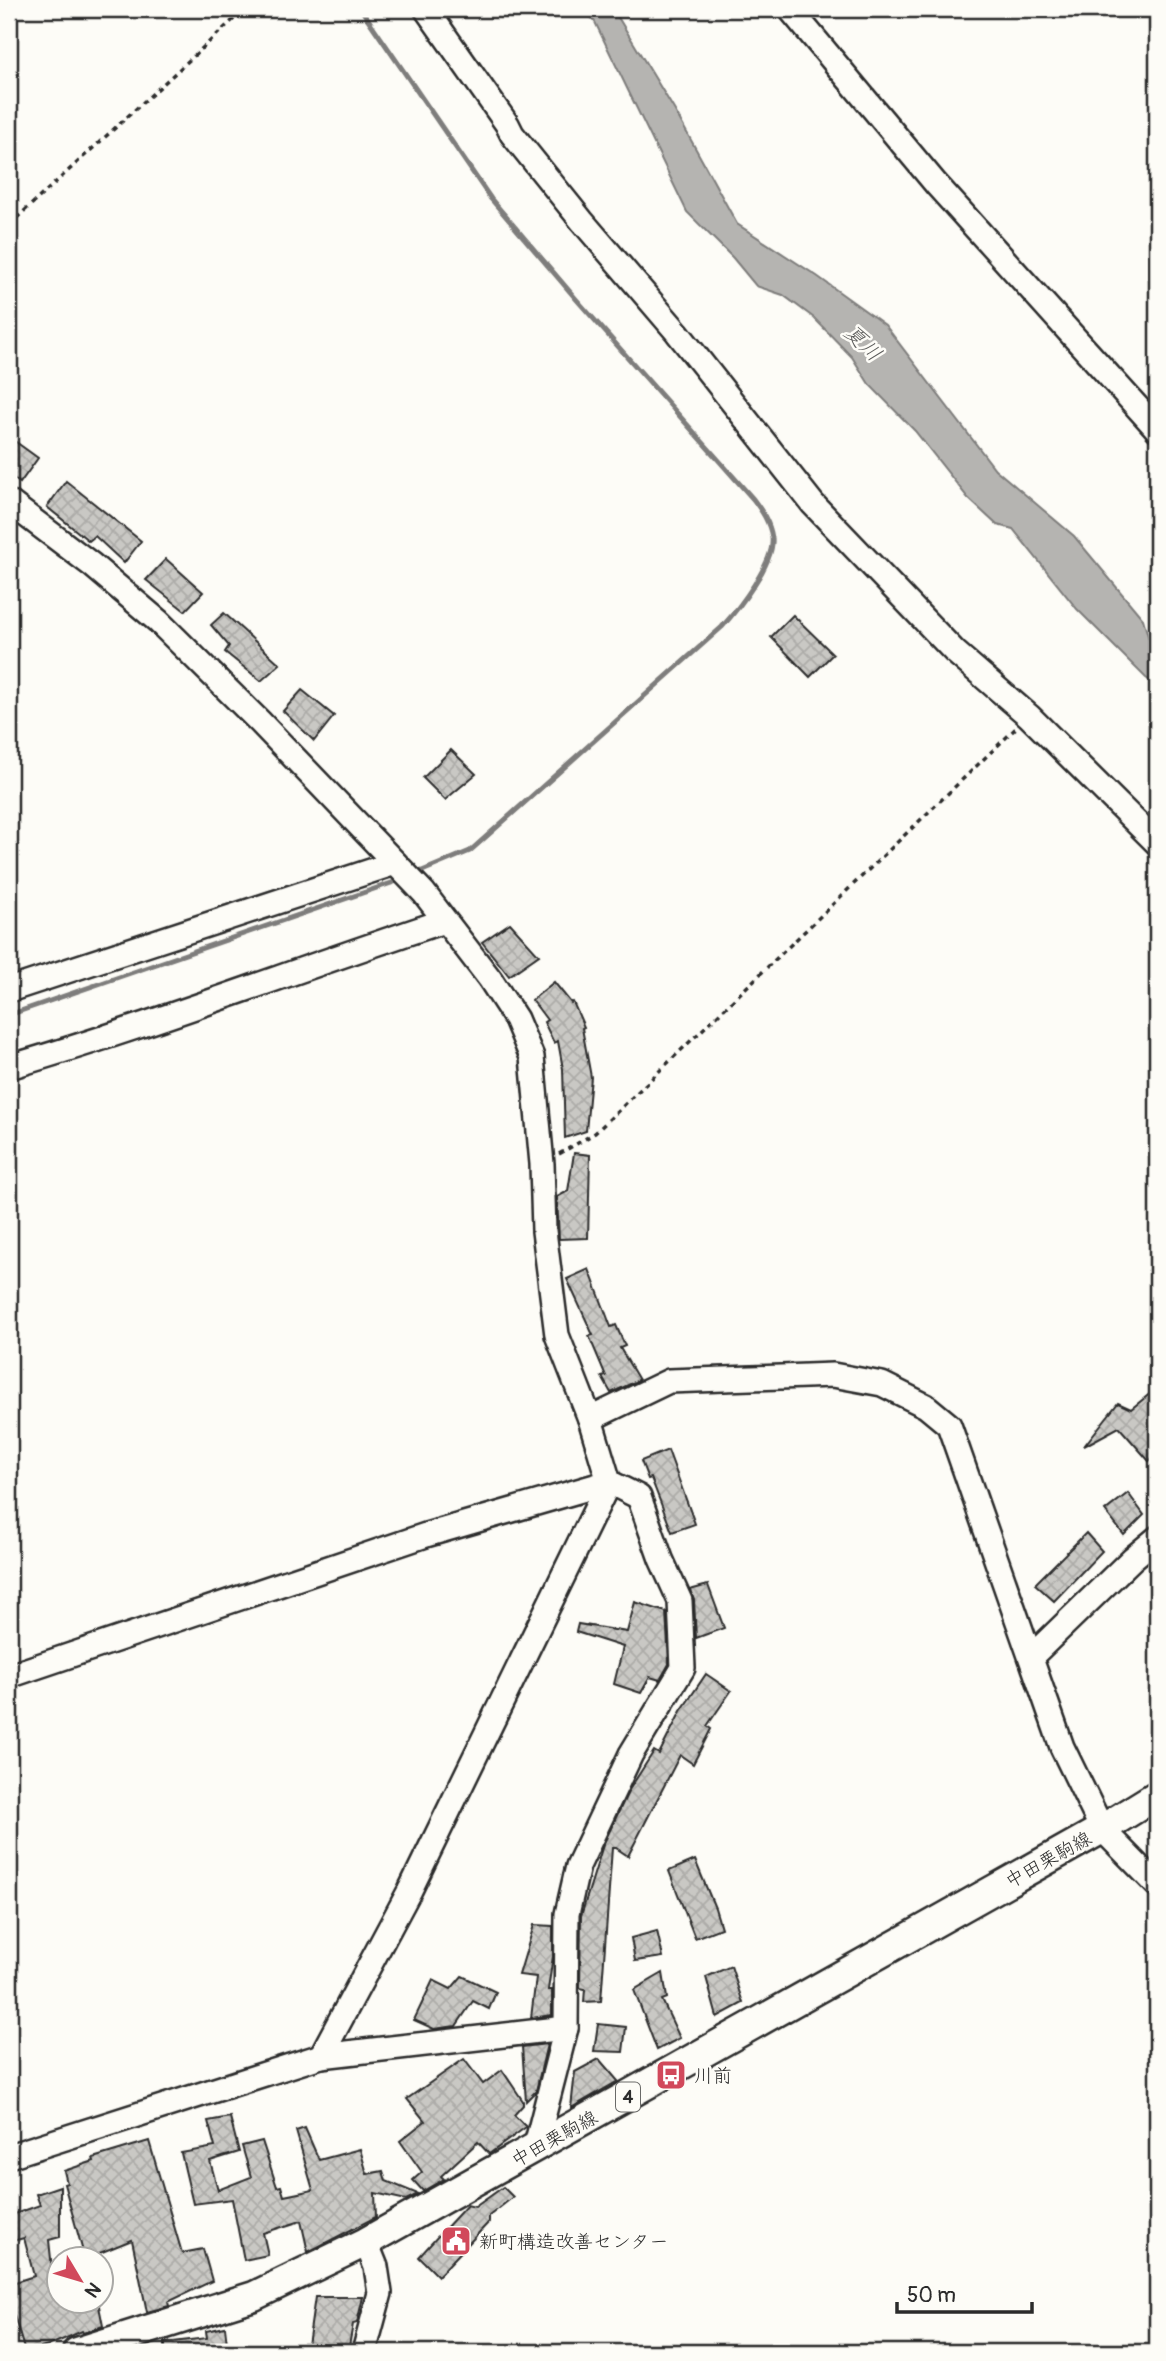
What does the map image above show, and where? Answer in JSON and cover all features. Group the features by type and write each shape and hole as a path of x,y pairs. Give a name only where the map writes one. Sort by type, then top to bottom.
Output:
{"main road":[{"name":"中田栗駒線","path":"77,2352 254,2296 366,2242 1102,1829 1157,1795"}],"street":[{"path":"426,9 512,134 677,332 813,504 955,652 1029,716 1157,843"},
{"path":"790,9 936,184 1157,429"},
{"path":"9,502 92,565 158,621 260,722 417,886 497,989 516,1019 532,1057 542,1164 544,1231 556,1335 590,1419 609,1482 410,1890 321,2056"},
{"path":"9,990 397,866"},
{"path":"9,1067 108,1038 322,961 444,921"},
{"path":"590,1419 669,1381 833,1375 882,1384 926,1406 949,1425 1062,1747 1102,1829 1157,1885"},
{"path":"9,1676 426,1535 609,1482 639,1497 661,1559 680,1601 683,1668 631,1754 578,1866 567,1914 566,2028 535,2149"},
{"path":"1031,1657 1157,1538"},
{"path":"9,2156 321,2056 566,2028"},
{"path":"364,2352 380,2293 376,2267 366,2242"}],"path":[{"path":"9,225 245,9"},
{"path":"542,1164 595,1133 1029,716"}],"water":[{"name":"夏川","path":"584,9 613,9 675,111 737,224 817,276 885,325 995,469 1074,536 1143,619 1149,639 1157,644 1157,685 1146,678 1077,609 1013,529 997,525 968,498 915,431 869,384 852,357 814,318 783,295 756,286 733,258 687,212 595,22"}],"building":[{"path":"9,437 38,458 20,483 9,475"},
{"path":"66,481 141,541 124,563 95,536 89,541 47,507"},
{"path":"166,559 203,592 185,611 146,580"},
{"path":"224,613 280,664 261,681 225,652 229,646 211,625"},
{"path":"793,615 833,654 810,677 771,637"},
{"path":"302,690 334,716 314,741 283,711"},
{"path":"451,750 476,774 445,800 423,778"},
{"path":"510,923 539,955 509,976 482,942"},
{"path":"554,982 571,1003 573,1002 584,1027 582,1028 591,1077 586,1131 565,1138 563,1069 558,1041 554,1043 544,1022 547,1020 532,1000"},
{"path":"574,1153 590,1155 588,1238 559,1239 557,1197 568,1191"},
{"path":"589,1269 611,1327 616,1325 625,1346 620,1348 639,1380 611,1393 602,1377 606,1376 589,1336 593,1335 567,1279"},
{"path":"1157,1388 1157,1454 1149,1461 1119,1427 1084,1446 1118,1403 1131,1409"},
{"path":"668,1450 695,1524 672,1532 651,1478 648,1479 641,1461"},
{"path":"1128,1493 1144,1515 1124,1535 1105,1511"},
{"path":"1086,1533 1102,1551 1054,1601 1035,1584"},
{"path":"708,1585 724,1628 696,1638 694,1600 690,1590"},
{"path":"635,1602 666,1612 669,1664 660,1680 650,1677 641,1693 614,1684 623,1647 576,1632 578,1624 627,1632"},
{"path":"706,1674 731,1691 707,1726 711,1729 693,1764 680,1755 628,1856 612,1848 601,2001 584,2002 585,1989 580,1988 581,1916 603,1845 629,1790 654,1751 659,1754 681,1711"},
{"path":"695,1860 721,1928 695,1938 669,1871"},
{"path":"534,1925 553,1926 553,1956 548,1990 552,1990 552,2015 531,2018 536,1977 519,1975"},
{"path":"657,1931 663,1957 635,1961 631,1938"},
{"path":"731,1966 743,2003 717,2017 706,1977"},
{"path":"663,1973 667,1998 662,2000 680,2038 657,2050 634,1990"},
{"path":"462,1976 496,1992 489,2009 473,2001 456,2026 434,2029 414,2020 433,1980 451,1989"},
{"path":"598,2024 626,2027 623,2052 594,2051"},
{"path":"547,2044 536,2091 526,2101 522,2047"},
{"path":"464,2059 483,2084 502,2070 523,2101 523,2105 514,2115 526,2127 489,2154 478,2142 441,2176 444,2179 423,2191 413,2180 422,2172 400,2141 425,2121 407,2099"},
{"path":"599,2059 618,2081 571,2108 575,2072"},
{"path":"230,2117 239,2152 210,2161 218,2190 251,2177 242,2146 262,2141 277,2187 281,2186 284,2196 313,2190 296,2131 305,2128 319,2160 360,2149 367,2174 383,2171 386,2181 418,2194 406,2200 375,2193 376,2217 308,2252 301,2221 263,2233 268,2255 244,2260 232,2199 193,2204 181,2153 215,2147 208,2121"},
{"path":"149,2141 182,2253 203,2249 212,2281 168,2302 169,2306 147,2312 132,2240 116,2246 81,2246 64,2184 67,2183 64,2171 94,2161 93,2158"},
{"path":"60,2186 60,2237 49,2240 50,2246 46,2246 46,2316 101,2316 103,2326 25,2352 13,2312 9,2312 9,2284 34,2276 24,2238 9,2242 9,2216 40,2205 36,2194"},
{"path":"503,2187 513,2197 489,2216 489,2222 438,2276 419,2257 445,2232 467,2205 475,2207"},
{"path":"315,2297 363,2297 357,2323 353,2324 348,2352 307,2352"},
{"path":"225,2327 228,2352 165,2352 165,2343 207,2338 206,2331"}],"waterway":[{"path":"361,9 491,199 753,499 765,517 772,538 768,560 762,572 722,627 470,851 415,874"},
{"path":"9,1015 403,879"}],"place":[{"name":"川前","path":"671,2075"},
{"name":"新町構造改善センター","path":"456,2241"}]}
